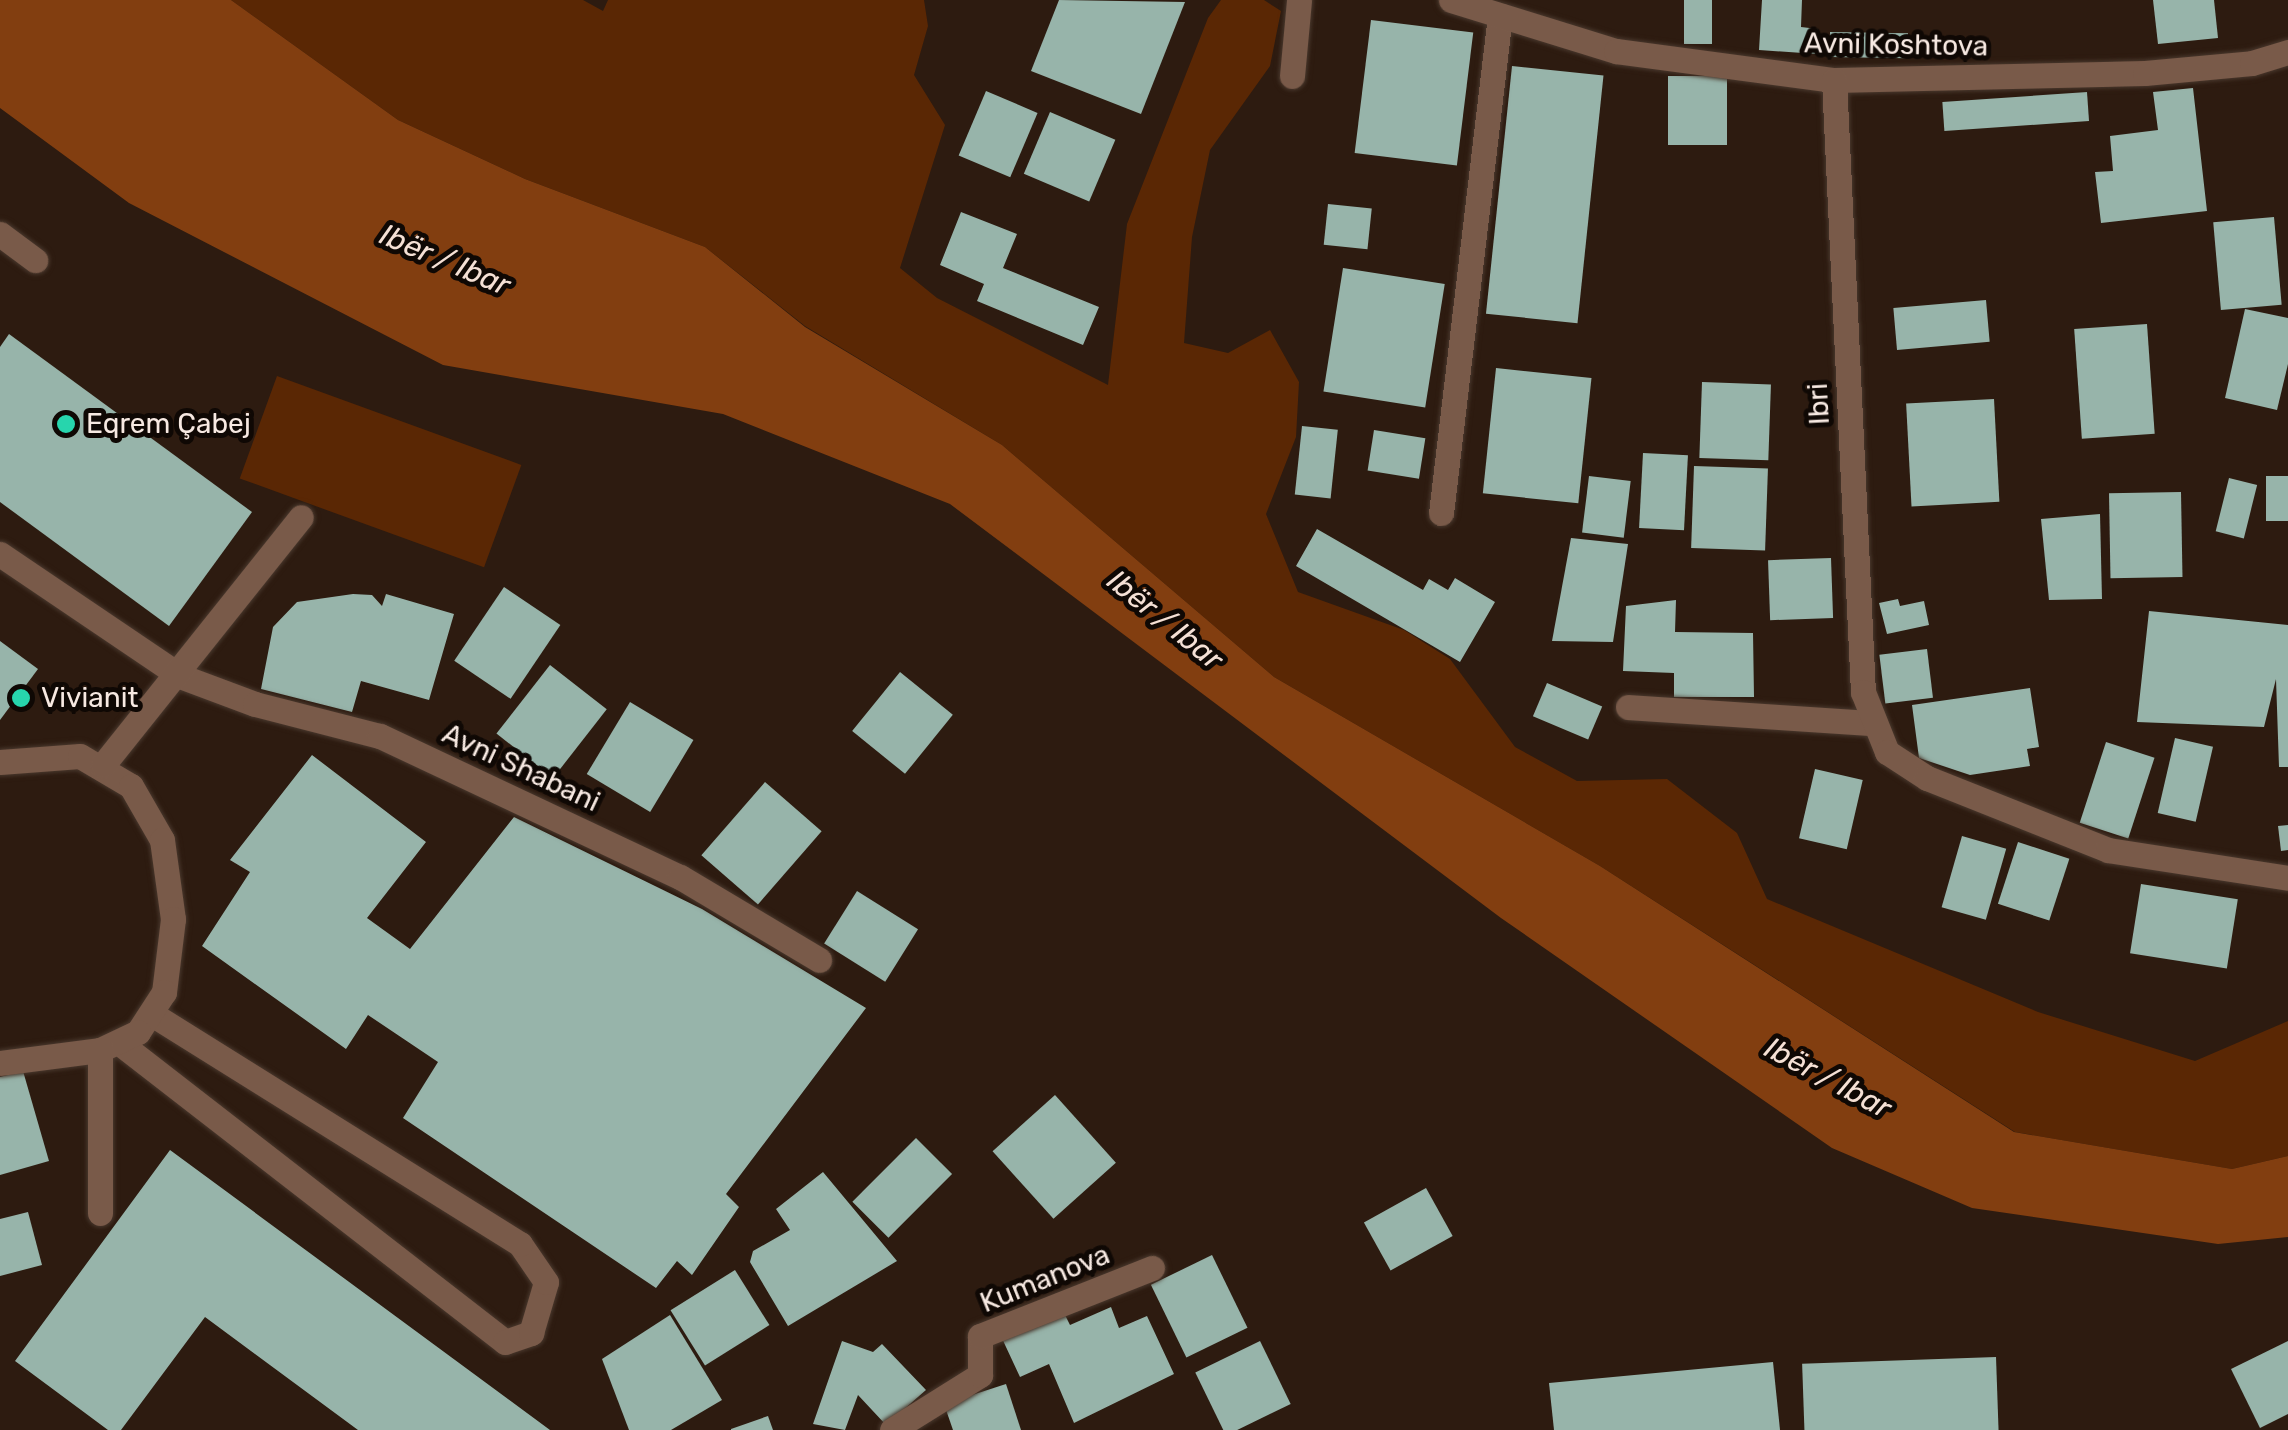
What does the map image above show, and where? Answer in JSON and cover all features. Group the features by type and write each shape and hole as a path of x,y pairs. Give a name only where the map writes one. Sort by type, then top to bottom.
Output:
{"street":[{"path":"1292,76 1300,0"},
{"name":"Avni Koshtova","path":"1451,0 1616,51 1834,80 2145,73 2288,52"},
{"path":"1440,512 1500,15"},
{"name":"Ibri","path":"1834,80 1863,692 1872,723 1887,752 1927,778 2108,850 2288,878"},
{"path":"0,234 35,260"},
{"path":"103,765 180,676 301,517"},
{"name":"Avni Shabani","path":"0,554 180,676 255,704 380,736 680,876 819,960"},
{"path":"1628,706 1872,723"},
{"path":"0,762 80,756 103,765 130,786 162,840 173,920 164,992 153,1015 110,1046 0,1064"},
{"path":"110,1046 504,1342 531,1333 546,1282 520,1244 153,1015"},
{"path":"100,1213 110,1046"},
{"name":"Kumanova","path":"892,1430 980,1376 980,1336 1152,1268"}],"shaded area":[{"path":"231,0 583,0 603,11 608,0 924,0 928,26 914,75 945,125 900,268 937,298 1108,385 1127,224 1208,18 1221,0 1264,0 1281,11 1270,66 1210,150 1192,237 1184,343 1228,353 1270,330 1299,382 1296,437 1266,514 1298,592 1404,630 1450,659 1515,747 1577,781 1667,779 1737,833 1767,899 2038,1012 2195,1061 2288,1021 2288,1156 2232,1169 2015,1132 1600,866 1274,677 1002,445 805,326 705,247 525,179 398,120"},
{"path":"277,376 521,465 484,567 240,478"}],"water":[{"name":"Ibër / Ibar","path":"0,0 231,0 398,120 525,179 705,247 805,327 1002,445 1274,677 1600,866 2014,1132 2232,1169 2288,1156 2288,1237 2218,1244 1972,1208 1832,1148 1501,918 950,504 723,414 443,365 129,203 0,108"}],"building":[{"path":"1059,0 1185,2 1141,114 1031,71"},
{"path":"1684,0 1712,0 1712,44 1684,44"},
{"path":"1762,0 1802,0 1801,27 1818,29 1817,54 1759,50"},
{"path":"2153,0 2214,0 2218,38 2158,44"},
{"path":"1371,20 1473,33 1457,166 1355,153"},
{"path":"1830,32 1908,33 1908,58 1830,57"},
{"path":"1512,66 1603,76 1577,323 1486,314"},
{"path":"1668,76 1727,76 1727,145 1668,145"},
{"path":"2193,88 2207,211 2101,223 2095,172 2113,171 2110,136 2158,130 2153,92"},
{"path":"986,91 1038,113 1010,177 959,155"},
{"path":"2087,92 2089,121 1944,131 1942,102"},
{"path":"1050,112 1115,140 1089,201 1024,174"},
{"path":"1328,204 1372,209 1367,249 1324,245"},
{"path":"961,212 1017,234 1003,268 1099,307 1083,345 977,301 984,284 940,265"},
{"path":"2274,217 2282,305 2221,310 2213,222"},
{"path":"1343,268 1445,284 1425,408 1323,391"},
{"path":"1986,300 1990,342 1897,350 1893,308"},
{"path":"2245,309 2288,318 2288,364 2277,410 2225,398"},
{"path":"2147,324 2155,434 2082,439 2074,329"},
{"name":"Eqrem Çabej","path":"9,334 252,512 169,626 0,502 0,347"},
{"path":"1496,368 1591,378 1578,503 1483,493"},
{"path":"1702,382 1771,384 1768,460 1699,458"},
{"path":"1994,399 1999,502 1912,506 1906,404"},
{"path":"1302,426 1338,430 1331,498 1295,495"},
{"path":"1374,430 1425,438 1419,479 1368,470"},
{"path":"1643,453 1688,455 1684,530 1639,528"},
{"path":"1694,466 1768,469 1765,551 1691,548"},
{"path":"1589,476 1631,481 1624,538 1582,533"},
{"path":"2266,476 2288,476 2288,521 2266,521"},
{"path":"2229,478 2257,485 2244,538 2216,531"},
{"path":"2181,492 2182,577 2110,578 2109,493"},
{"path":"2100,514 2102,599 2049,600 2041,519"},
{"path":"1317,529 1423,590 1429,579 1448,590 1455,578 1495,602 1460,662 1296,566"},
{"path":"1571,538 1628,544 1613,642 1552,641"},
{"path":"1831,558 1833,618 1770,620 1768,560"},
{"path":"504,587 560,625 511,699 454,661"},
{"path":"386,594 454,614 429,700 361,681 352,712 261,689 273,627 297,602 372,595 382,606"},
{"path":"1898,599 1900,606 1924,601 1929,625 1887,634 1879,603"},
{"path":"1676,600 1675,632 1753,633 1754,697 1674,697 1674,673 1623,671 1626,606"},
{"path":"2149,611 2288,625 2288,767 2279,767 2276,679 2264,727 2137,722"},
{"path":"0,641 38,669 0,720"},
{"path":"1927,649 1933,698 1885,703 1879,655"},
{"path":"550,665 607,709 553,778 496,734"},
{"path":"900,672 953,715 905,774 852,731"},
{"path":"1547,683 1602,706 1588,740 1533,716"},
{"path":"2030,688 2039,747 2027,749 2030,766 1970,775 1919,758 1912,705"},
{"path":"630,702 693,740 650,812 587,774"},
{"path":"2175,738 2213,747 2196,822 2158,813"},
{"path":"2106,742 2155,758 2128,839 2080,823"},
{"path":"312,755 426,842 367,918 410,949 514,817 702,909 866,1008 726,1194 739,1207 692,1275 677,1261 656,1288 403,1118 438,1062 368,1015 346,1049 202,946 250,872 230,860"},
{"path":"1815,769 1863,780 1847,849 1799,838"},
{"path":"765,782 822,831 758,904 701,855"},
{"path":"2288,825 2288,850 2281,851 2278,826"},
{"path":"1962,836 2006,849 1986,920 1942,907"},
{"path":"2018,842 2069,859 2049,921 1998,904"},
{"path":"2141,884 2238,899 2227,968 2130,953"},
{"path":"857,891 918,929 885,982 824,944"},
{"path":"23,1071 49,1161 0,1175 0,1077"},
{"path":"1055,1095 1116,1163 1053,1219 993,1151"},
{"path":"916,1138 952,1174 888,1238 852,1202"},
{"path":"170,1150 550,1430 358,1430 205,1317 121,1430 108,1430 15,1361"},
{"path":"823,1172 897,1261 788,1326 750,1262 753,1251 790,1230 776,1209"},
{"path":"1426,1188 1453,1236 1391,1271 1364,1222"},
{"path":"28,1212 42,1265 0,1276 0,1219"},
{"path":"1212,1255 1248,1328 1186,1358 1151,1285"},
{"path":"735,1270 769,1325 705,1365 671,1310"},
{"path":"1060,1305 1070,1325 1111,1307 1119,1328 1147,1316 1174,1374 1074,1423 1049,1364 1020,1377 999,1332"},
{"path":"670,1315 722,1400 671,1430 629,1430 602,1359"},
{"path":"842,1341 873,1352 882,1344 926,1390 886,1425 858,1395 845,1430 813,1424"},
{"path":"1260,1341 1291,1404 1237,1430 1223,1430 1195,1373"},
{"path":"2288,1341 2288,1414 2260,1428 2231,1369"},
{"path":"1996,1357 1999,1430 1804,1430 1802,1364"},
{"path":"1773,1362 1780,1430 1554,1430 1549,1383"},
{"path":"1006,1384 1021,1430 953,1430 944,1404"},
{"path":"768,1416 773,1430 731,1430 731,1429"}],"place":[{"name":"Eqrem Çabej","path":"66,424"},
{"name":"Vivianit","path":"21,698"}]}
